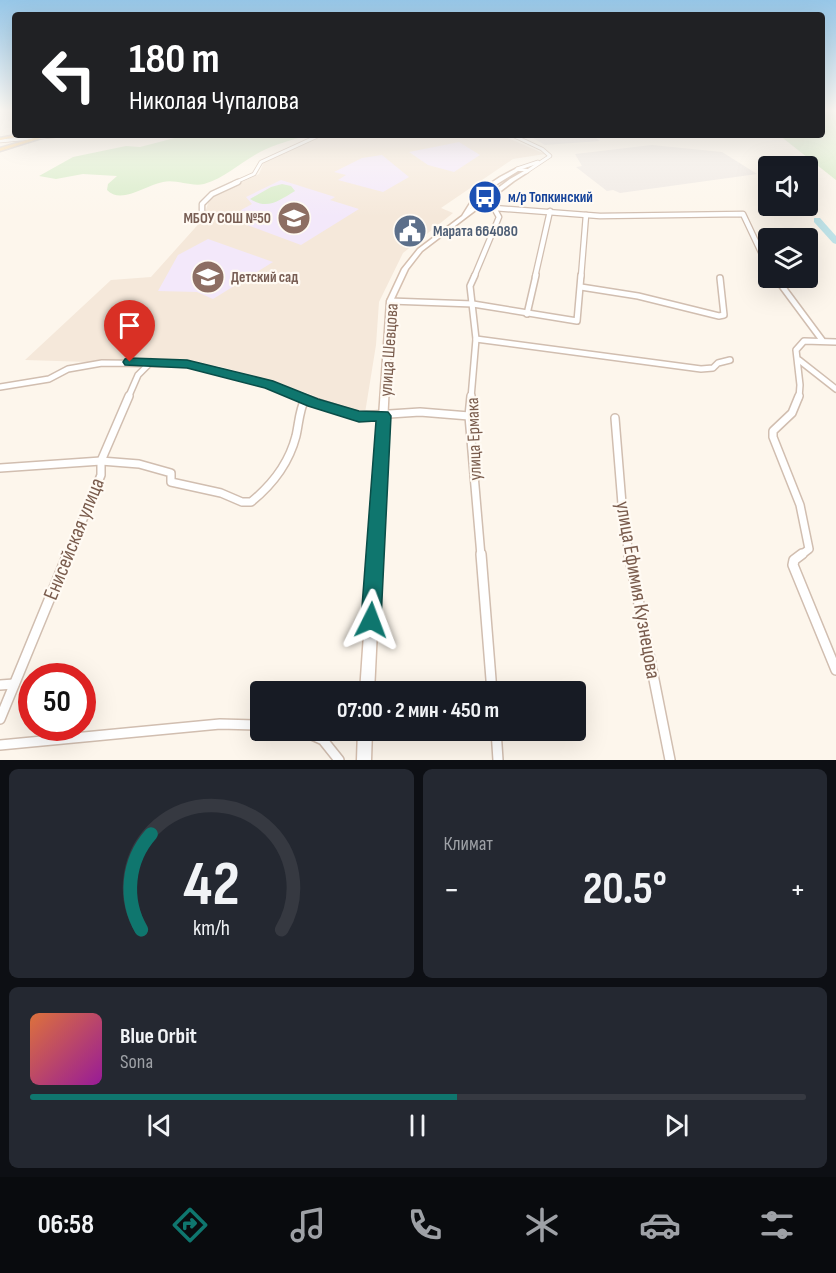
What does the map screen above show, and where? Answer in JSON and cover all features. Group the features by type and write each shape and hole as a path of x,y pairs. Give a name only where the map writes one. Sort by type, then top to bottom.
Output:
{"main road":[{"path":"464,215 473,199 516,169 525,169 526,172"},
{"name":"улица Шевцова","path":"368,681 383,416 388,376 390,301 396,284 413,257 464,215 526,172"},
{"path":"364,760 365,741"}],"street":[{"path":"202,214 202,204 212,194 254,174 257,166 265,160 295,146"},
{"name":"улица Шевцова","path":"526,172 550,156 537,146"},
{"path":"516,169 544,160"},
{"path":"480,205 494,208 627,217 743,214 758,251"},
{"name":"улица Ермака","path":"491,681 469,416 476,339 470,286 499,217 494,208"},
{"path":"535,211 544,208 573,214"},
{"path":"535,211 549,218"},
{"path":"527,314 550,211"},
{"path":"390,301 473,304 577,321 586,215"},
{"path":"581,287 638,296 719,316 724,315 720,278"},
{"path":"783,288 822,340"},
{"path":"476,339 700,369 712,369 718,363 730,360"},
{"path":"836,342 804,341 796,350 801,372 800,399 796,408 773,432 796,492 807,534 809,549 794,560 793,566 836,670"},
{"path":"797,360 836,390"},
{"path":"0,387 49,378 82,365 151,362 187,364 268,384 305,399 359,416 420,412 469,416"},
{"name":"Енисейская улица","path":"0,718 101,475 101,461 138,375 151,362"},
{"path":"0,468 101,461 139,465 171,473 171,482 221,493 243,502 251,502 283,470 296,435 299,415 305,399"},
{"name":"улица Ефимия Кузнецова","path":"615,418 616,452 629,557 670,760"},
{"path":"0,685 14,684"},
{"path":"0,745 220,724 250,725"},
{"path":"324,741 330,745 339,760"},
{"path":"497,741 498,760"}],"shaded area":[{"path":"298,146 528,146 545,154 513,159 441,208 453,213 403,253 379,302 376,345 365,413 265,379 218,366 25,360 111,280 151,277 203,219 210,197 259,174 264,162"},
{"path":"437,146 466,146 480,155 454,172 428,165 409,152"},
{"path":"639,146 667,146 722,152 757,174 620,193 613,190 607,191 576,167 582,166 575,154"},
{"path":"382,155 409,177 383,192 338,180 346,175 334,172 362,158"},
{"name":"МБОУ СОШ №50","path":"281,180 335,197 330,200 359,209 301,245 247,225 241,210 252,204 246,197"},
{"name":"Детский сад","path":"208,239 273,262 213,299 197,292 158,291 178,255"}],"green space":[{"path":"124,146 273,146 219,178 204,184 163,182 126,195 113,194 107,190 108,184 117,176 83,174 56,179 39,176 73,157"},
{"path":"794,146 836,146 836,180 818,166 818,156 806,156"},
{"path":"282,184 291,186 295,191 268,204 250,199 271,187"}],"waterway":[{"path":"817,220 836,241"}],"place":[{"name":"м/р Топкинский","path":"485,197"},
{"name":"МБОУ СОШ №50","path":"294,218"},
{"name":"Марата 664080","path":"410,231"},
{"name":"Детский сад","path":"208,277"}],"route":[{"path":"130,362 187,364 268,384 313,403 359,416 383,416 371,620"}]}
